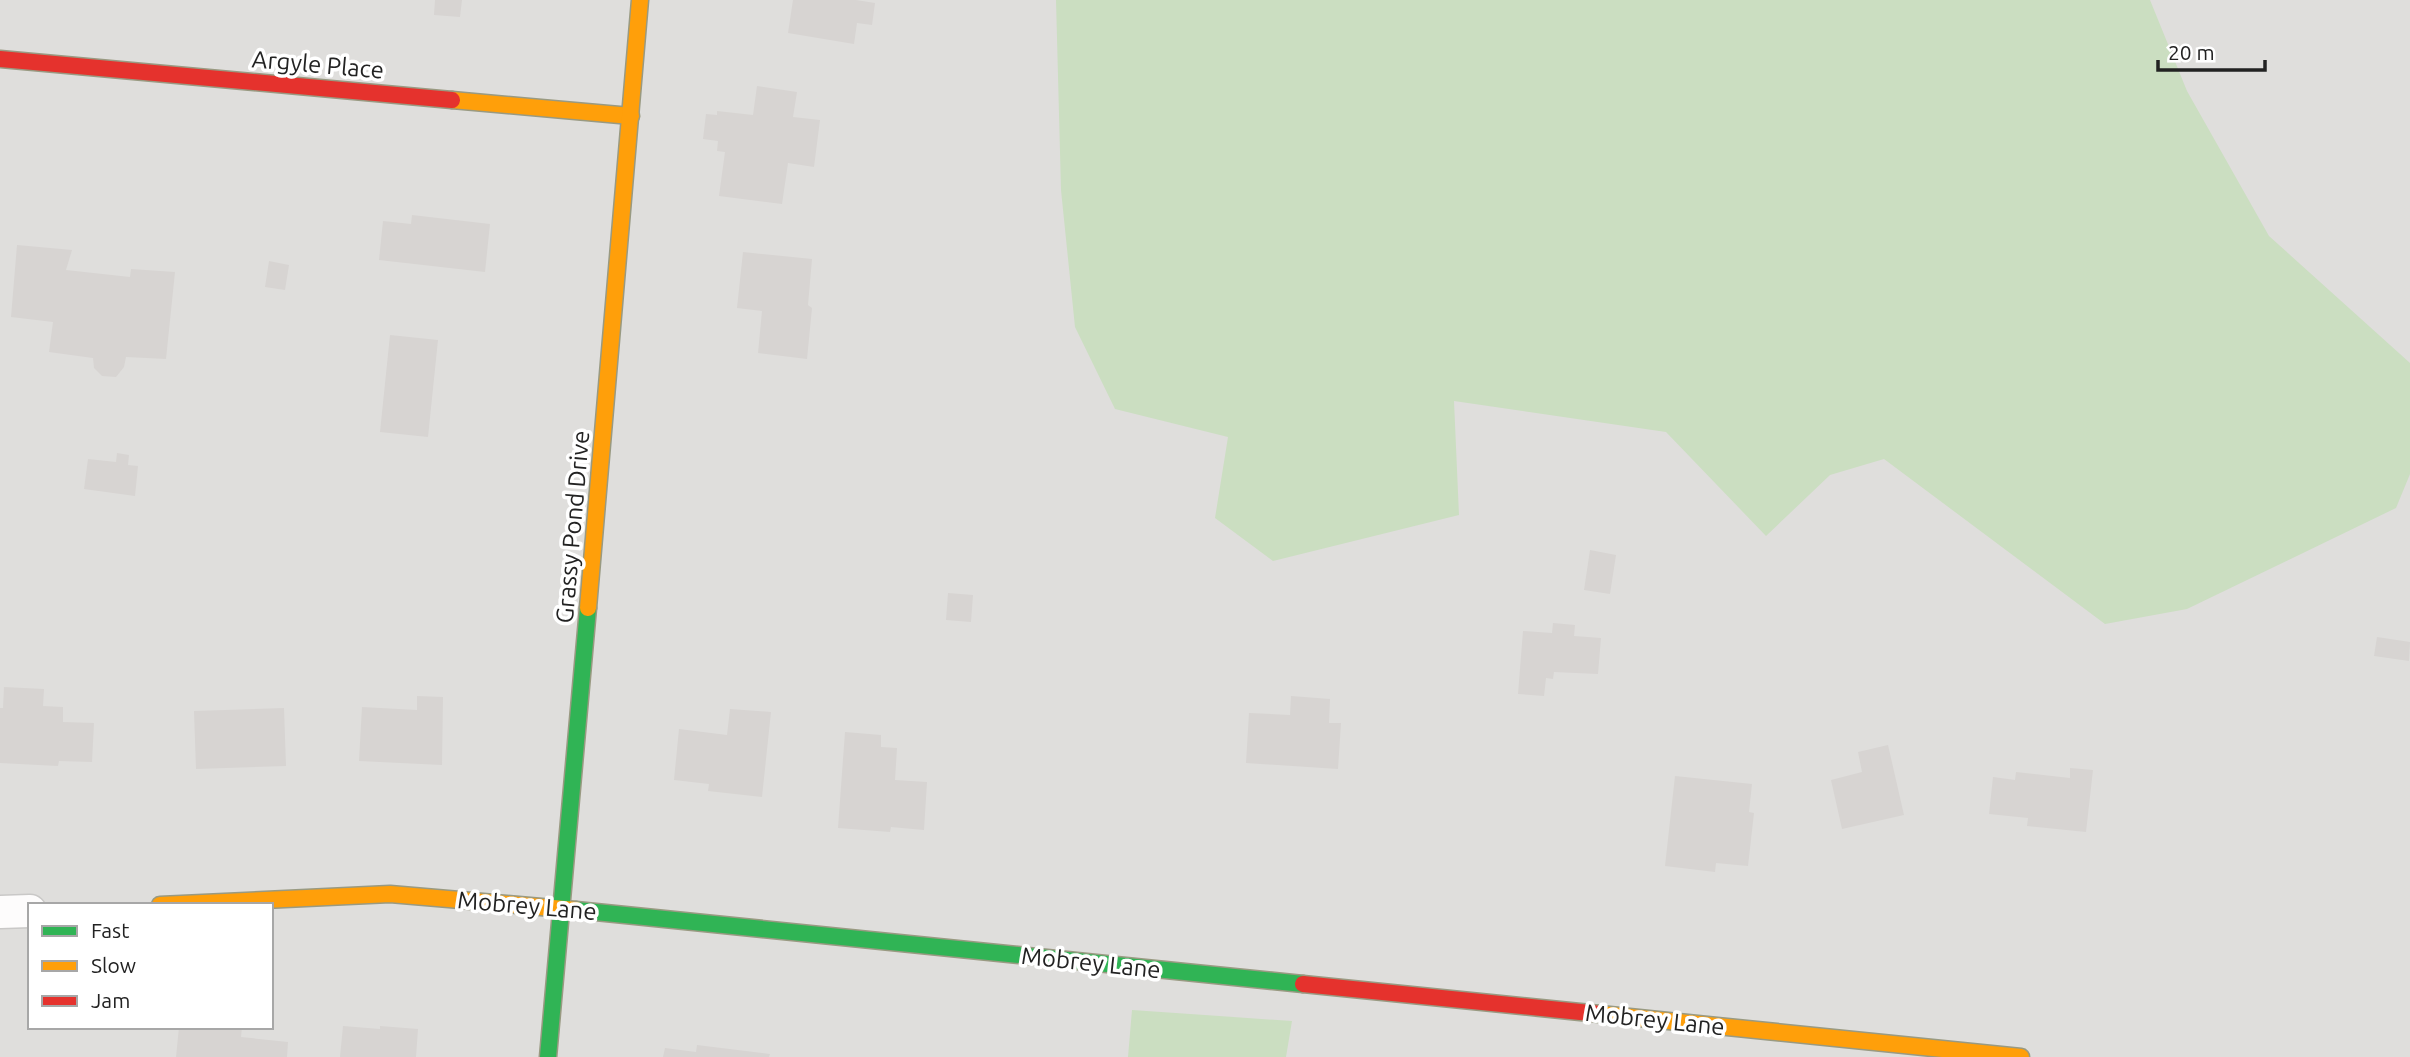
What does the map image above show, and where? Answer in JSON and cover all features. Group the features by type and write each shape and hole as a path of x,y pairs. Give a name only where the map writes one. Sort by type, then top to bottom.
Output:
{"street":[{"name":"Grassy Pond Drive","path":"548,1057 563,909 640,0"},
{"name":"Argyle Place","path":"0,59 631,116"},
{"name":"Mobrey Lane","path":"202,903 390,894 563,909 2021,1057"},
{"path":"0,912 28,911"}],"shaded area":[{"path":"0,0 2410,0 2410,1057 0,1057"}],"green space":[{"path":"1056,0 2150,0 2187,91 2269,236 2410,363 2410,474 2396,508 2187,609 2105,624 1884,459 1830,475 1766,536 1666,432 1454,401 1459,515 1273,561 1215,518 1228,437 1115,409 1075,327 1061,190"},
{"path":"1132,1010 1292,1021 1286,1057 1128,1057"}],"building":[{"path":"435,0 462,0 460,17 434,15"},
{"path":"793,0 856,0 875,3 872,25 857,23 854,44 788,33"},
{"path":"757,86 797,92 793,117 820,120 814,167 788,163 782,204 719,196 725,152 717,151 718,141 703,139 706,114 717,115 717,111 753,115"},
{"path":"412,215 490,224 485,272 379,260 383,221 411,224"},
{"path":"17,245 72,250 66,270 130,277 131,269 175,272 166,359 126,357 124,367 116,377 102,376 94,368 93,358 49,352 53,322 11,317"},
{"path":"743,252 812,259 808,305 812,308 807,359 758,353 762,311 737,308"},
{"path":"269,261 289,265 285,290 265,287"},
{"path":"390,335 438,340 428,437 380,432"},
{"path":"117,453 129,455 128,465 138,466 135,496 84,489 88,459 116,462"},
{"path":"1590,550 1616,555 1610,594 1584,590"},
{"path":"948,593 973,595 971,622 946,620"},
{"path":"1553,623 1575,625 1574,636 1601,638 1598,674 1554,672 1553,679 1546,678 1544,696 1518,694 1523,631 1552,633"},
{"path":"2377,637 2410,642 2409,661 2374,656"},
{"path":"4,687 44,689 43,706 63,707 63,722 94,723 92,762 59,761 58,766 0,763 0,708 3,708"},
{"path":"417,696 443,697 442,765 359,761 362,707 417,710"},
{"path":"1291,696 1330,699 1329,723 1341,723 1338,769 1246,763 1249,713 1290,715"},
{"path":"284,708 286,766 196,769 194,711"},
{"path":"730,709 771,712 762,797 708,791 709,784 674,780 679,729 727,735"},
{"path":"845,732 881,735 881,747 897,748 895,780 927,782 924,830 891,827 890,832 838,828"},
{"path":"1888,745 1904,815 1842,829 1831,780 1862,772 1858,752"},
{"path":"2070,768 2093,770 2086,832 2027,826 2028,818 1989,814 1993,777 2015,780 2016,772 2070,778"},
{"path":"1675,776 1752,784 1749,812 1754,813 1748,866 1716,863 1715,872 1665,866"},
{"path":"343,1026 418,1029 416,1057 340,1057"},
{"path":"179,1029 242,1029 241,1037 288,1042 287,1057 176,1057"},
{"path":"697,1045 770,1054 769,1057 663,1057 665,1048 696,1052"}],"traffic: fast":[{"path":"548,1057 588,608"},
{"path":"576,910 1303,984"}],"traffic: slow":[{"path":"588,608 640,0"},
{"path":"452,100 631,116"},
{"path":"202,903 390,894 576,910"},
{"path":"1600,1014 2021,1057"}],"traffic: jam":[{"path":"0,59 452,100"},
{"path":"1303,984 1600,1014"}]}
